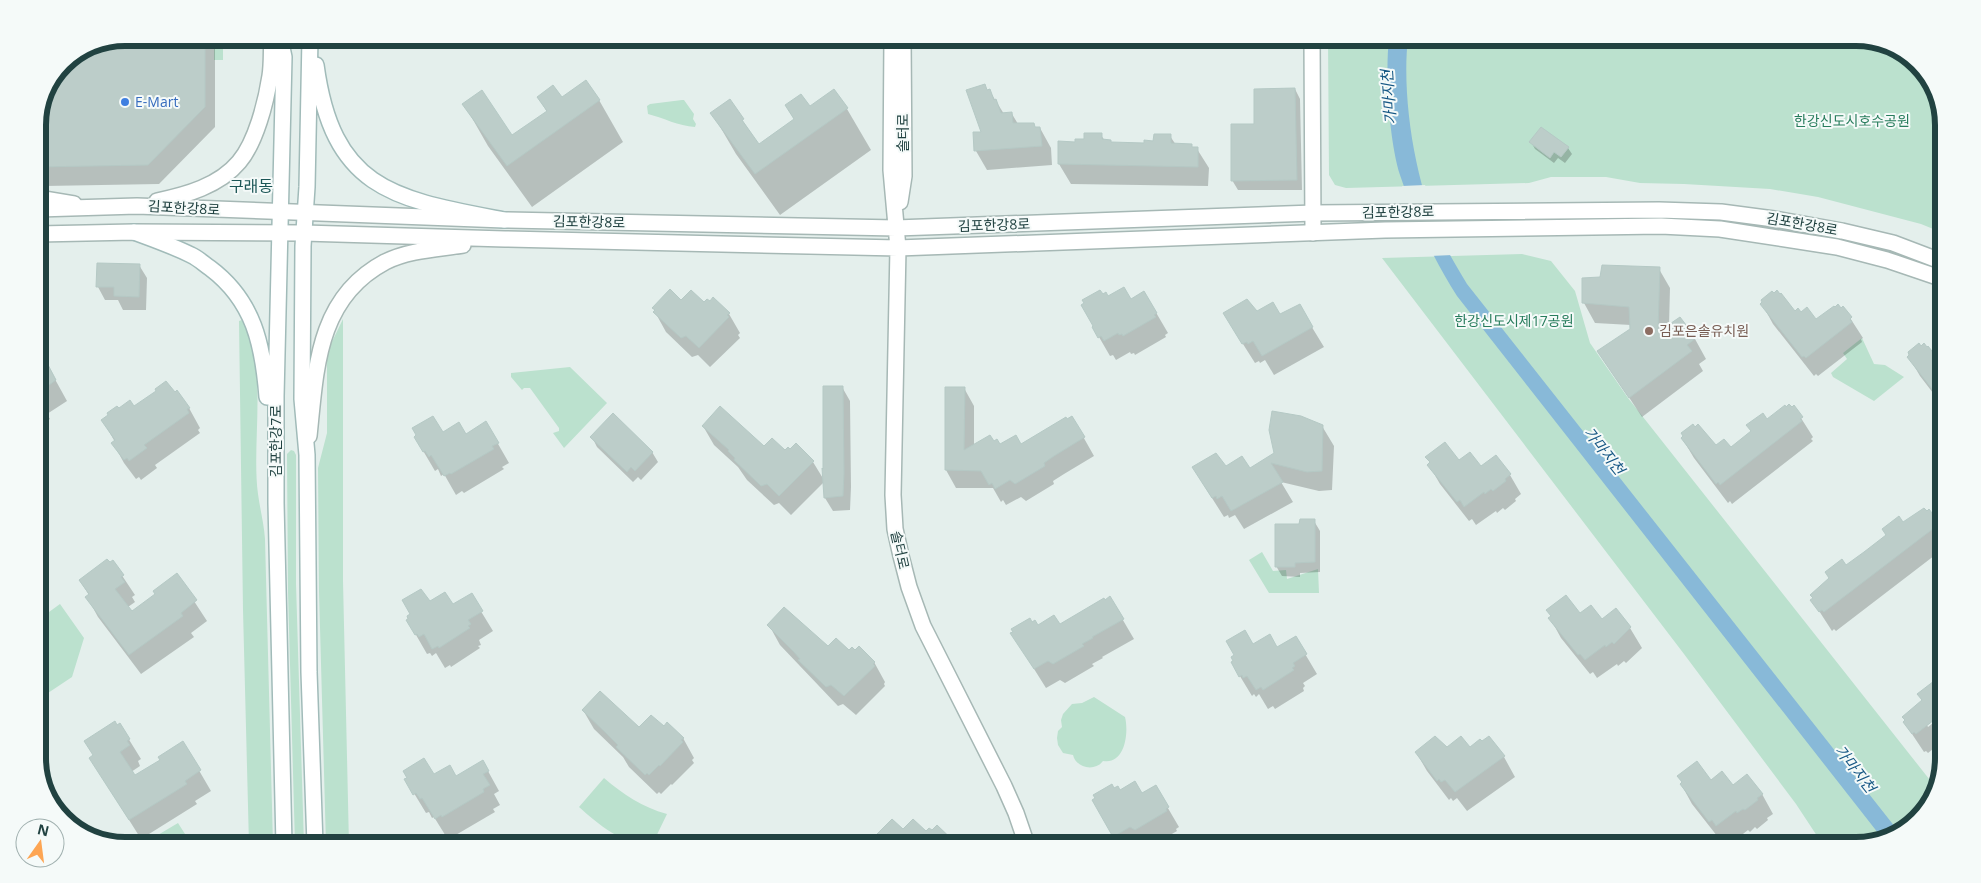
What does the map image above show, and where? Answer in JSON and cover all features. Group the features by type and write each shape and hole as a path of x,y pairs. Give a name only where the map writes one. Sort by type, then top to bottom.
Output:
{"street":[{"path":"138,206 189,194 220,178 240,162 256,134 271,75 272,46"},
{"name":"김포한강7로","path":"282,46 284,57 276,396 276,503 284,837"},
{"name":"김포한강7로","path":"311,46 307,187 304,213 302,399 307,455 308,672 314,837"},
{"path":"312,46 329,125 353,163 366,177 389,191 436,207 504,220"},
{"name":"솔터로","path":"892,46 891,170 898,248 893,495 895,529 909,587 923,626 1004,786 1025,837"},
{"name":"솔터로","path":"896,228 904,176 903,46"},
{"path":"1312,46 1313,233"},
{"path":"46,199 93,207"},
{"name":"김포한강8로","path":"46,209 138,206 504,220 896,228 1314,212 1659,210 1721,212 1842,231 1893,243 1935,259"},
{"name":"김포한강8로","path":"46,234 134,232 304,233 505,240 898,248 1385,230 1661,226 1720,229 1837,247 1887,260 1935,276"},
{"path":"134,232 193,256 213,271 239,296 253,320 262,350 266,377 276,503"},
{"path":"307,455 317,359 329,322 341,301 359,281 385,262 414,252 505,240"}],"green space":[{"path":"214,46 223,46 223,60 214,60"},
{"name":"한강신도시호수공원","path":"1328,46 1856,46 1886,52 1912,69 1931,100 1935,120 1935,230 1921,224 1818,197 1770,189 1640,183 1606,177 1551,177 1529,183 1346,188 1335,185 1329,175"},
{"path":"684,100 694,114 695,127 677,124 648,114 647,106 650,104"},
{"name":"한강신도시제17공원","path":"1522,254 1551,261 1575,291 1590,343 1628,398 1931,781 1924,797 1908,817 1891,829 1876,834 1856,837 1818,837 1796,804 1684,654 1382,258"},
{"path":"343,319 343,581 349,837 326,837 319,591 318,468 327,433 327,352"},
{"path":"242,320 250,338 255,359 257,381 256,474 265,539 273,837 249,837 239,321"},
{"path":"1862,338 1874,364 1885,365 1904,377 1874,401 1833,377 1831,373 1847,359 1843,353"},
{"path":"570,367 607,403 564,448 553,433 559,431 559,428 530,388 522,390 511,377 511,373"},
{"path":"291,450 296,455 296,584 304,837 295,837 288,592 287,454"},
{"path":"1262,552 1273,571 1286,570 1287,579 1318,569 1319,593 1269,593 1249,560"},
{"path":"60,604 84,638 72,677 48,693 46,690 46,614"},
{"path":"1094,697 1125,717 1126,739 1121,753 1116,758 1110,761 1103,761 1095,767 1086,767 1078,763 1073,755 1063,753 1058,745 1057,738 1058,731 1062,727 1061,720 1063,714 1072,704 1082,703"},
{"path":"604,778 634,800 649,808 667,814 656,837 620,837 595,821 579,807"},
{"path":"178,823 187,837 154,837"}],"water":[{"name":"가마지천","path":"1388,46 1407,46 1406,62 1409,115 1418,171 1434,222 1444,244 1467,284 1895,827 1891,829 1878,833 1457,296 1440,267 1411,207 1396,161 1389,107"}],"pier":[{"path":"1425,185 1446,242 1453,255 1430,256 1402,186"}],"building":[{"name":"E-Mart","path":"125,46 205,46 205,107 148,165 46,167 46,120 52,95 69,69 95,52"},
{"path":"586,80 600,100 507,166 462,104 482,90 512,135 547,111 537,97 553,85 562,97"},
{"path":"985,84 987,90 990,89 994,100 996,99 1001,113 1012,112 1013,123 1034,123 1035,127 1040,127 1042,146 974,151 973,132 981,132 966,90"},
{"path":"1295,88 1297,180 1231,181 1231,124 1254,124 1254,89"},
{"path":"834,89 848,108 755,174 710,113 730,99 759,144 794,119 785,105 801,94 810,106"},
{"path":"1541,127 1569,147 1561,157 1554,152 1550,158 1529,142"},
{"path":"1084,133 1102,133 1102,139 1111,140 1111,142 1144,143 1144,140 1153,141 1154,134 1171,134 1171,143 1192,144 1192,147 1198,147 1198,167 1058,164 1058,141 1075,142 1075,139 1084,139"},
{"path":"97,263 140,264 139,297 114,296 114,287 96,287"},
{"name":"김포은솔유치원","path":"1602,265 1660,267 1658,332 1680,317 1696,338 1687,345 1692,351 1629,398 1597,351 1630,329 1629,307 1582,303 1582,278 1600,277"},
{"path":"1124,287 1131,299 1144,291 1157,313 1154,315 1156,317 1123,336 1118,333 1104,341 1101,336 1098,338 1092,327 1081,305 1084,303 1082,300 1100,290 1103,294 1106,292 1108,296"},
{"path":"670,289 681,300 691,290 704,302 707,299 710,301 713,297 730,313 727,315 729,317 699,348 686,336 681,338 653,312 655,310 652,308"},
{"path":"1777,290 1795,311 1798,308 1801,312 1807,307 1816,319 1838,304 1841,308 1843,306 1852,317 1850,319 1852,322 1806,358 1802,357 1760,304 1761,300 1772,291 1774,293"},
{"path":"1247,299 1257,311 1273,302 1280,314 1300,304 1313,327 1262,356 1253,341 1248,344 1247,342 1242,344 1223,313"},
{"path":"1919,343 1921,346 1924,343 1935,355 1935,393 1907,357 1909,355 1908,352"},
{"path":"46,361 56,380 46,387"},
{"path":"166,381 175,392 177,390 190,408 187,409 189,413 144,445 147,448 129,461 127,458 124,460 111,443 115,440 101,420 117,406 119,408 130,400 134,406 156,391 155,389"},
{"path":"823,386 843,386 844,473 843,496 824,498 822,468"},
{"path":"945,387 965,387 964,450 990,435 994,441 997,439 1000,444 1016,435 1021,444 1066,417 1067,419 1072,416 1085,437 1044,463 1045,466 1015,484 1010,480 995,489 992,483 989,485 981,471 945,470"},
{"path":"1789,404 1792,407 1794,405 1803,417 1800,419 1802,421 1720,485 1718,482 1716,484 1681,438 1683,436 1681,433 1693,424 1695,427 1698,424 1716,445 1724,439 1731,447 1751,431 1746,425 1763,413 1767,419"},
{"path":"720,406 764,446 772,438 785,450 788,447 790,449 796,443 814,461 779,496 767,484 761,486 734,460 735,458 729,450 702,426"},
{"path":"1272,411 1301,416 1323,425 1322,471 1307,472 1271,463 1283,482 1231,511 1222,496 1217,499 1216,496 1212,498 1192,467 1216,453 1226,466 1242,456 1250,468 1274,453 1269,430"},
{"path":"613,413 653,452 635,471 631,467 627,472 590,437"},
{"path":"433,416 443,432 459,422 466,434 486,421 499,443 492,446 494,449 451,474 444,476 431,455 429,457 425,451 423,452 414,437 416,435 412,428"},
{"path":"1445,442 1459,460 1470,452 1481,466 1496,455 1511,474 1505,479 1506,481 1493,491 1491,489 1485,494 1484,492 1464,507 1460,500 1457,502 1427,465 1430,462 1425,457"},
{"path":"1924,508 1927,511 1929,509 1935,517 1935,527 1824,612 1822,610 1819,612 1810,600 1813,598 1810,595 1829,578 1825,572 1842,559 1846,565 1864,552 1886,535 1882,529 1899,516 1903,522"},
{"path":"1300,519 1315,519 1315,562 1295,563 1295,567 1275,567 1275,524 1299,524"},
{"path":"107,559 110,562 113,560 124,575 121,577 125,582 115,589 132,611 155,594 153,591 177,573 197,600 181,613 183,616 129,655 85,597 89,594 79,580"},
{"path":"421,589 430,601 445,592 453,604 472,593 483,611 468,620 471,624 468,626 470,628 439,648 438,646 432,649 424,634 419,637 417,634 415,635 406,620 410,614 402,600"},
{"path":"1566,595 1580,613 1591,605 1602,619 1616,608 1631,627 1614,644 1612,642 1606,647 1605,645 1585,660 1580,654 1578,655 1548,618 1551,616 1546,610"},
{"path":"1110,596 1124,619 1092,637 1082,644 1084,646 1053,664 1048,661 1034,669 1010,633 1013,632 1011,629 1030,618 1032,622 1035,620 1038,625 1054,615 1060,624"},
{"path":"784,607 828,646 836,638 849,650 852,647 855,650 859,646 875,662 873,664 875,666 844,696 831,685 826,687 798,660 800,659 767,625"},
{"path":"1245,630 1253,644 1270,634 1277,647 1296,636 1307,654 1293,663 1295,666 1292,668 1294,670 1263,690 1261,687 1256,690 1247,676 1243,678 1242,675 1239,677 1231,662 1233,661 1231,657 1234,655 1226,641"},
{"path":"1934,681 1935,682 1935,719 1916,734 1914,732 1912,734 1903,722 1905,720 1902,717 1922,700 1917,694"},
{"path":"600,691 639,727 651,715 664,726 667,722 684,738 681,740 683,742 660,766 649,775 647,773 645,775 582,710"},
{"path":"115,721 117,725 120,723 130,739 127,741 130,745 120,752 135,775 160,760 158,757 183,741 201,770 185,781 187,784 129,820 89,758 93,755 84,741"},
{"path":"1435,736 1447,747 1461,736 1470,747 1480,739 1482,741 1489,736 1505,756 1455,792 1445,780 1441,782 1439,779 1437,781 1415,752"},
{"path":"424,758 434,774 450,765 456,776 483,760 489,771 483,774 490,785 483,789 484,792 442,817 441,815 435,819 422,798 420,799 416,793 413,795 404,779 407,778 403,771"},
{"path":"1697,761 1711,780 1722,771 1733,785 1747,774 1763,794 1745,810 1743,809 1737,813 1736,811 1716,826 1712,820 1709,822 1680,784 1682,782 1677,776"},
{"path":"1135,781 1142,793 1156,785 1169,807 1166,809 1167,811 1135,830 1130,827 1113,837 1092,800 1095,798 1093,795 1112,784 1114,788 1118,786 1120,790"},
{"path":"892,819 903,829 913,819 926,831 929,828 932,830 937,825 950,837 874,837"}],"place":[{"name":"E-Mart","path":"125,102"},
{"name":"김포은솔유치원","path":"1649,331"}],"district":[{"name":"구래동","path":"251,186"}]}
